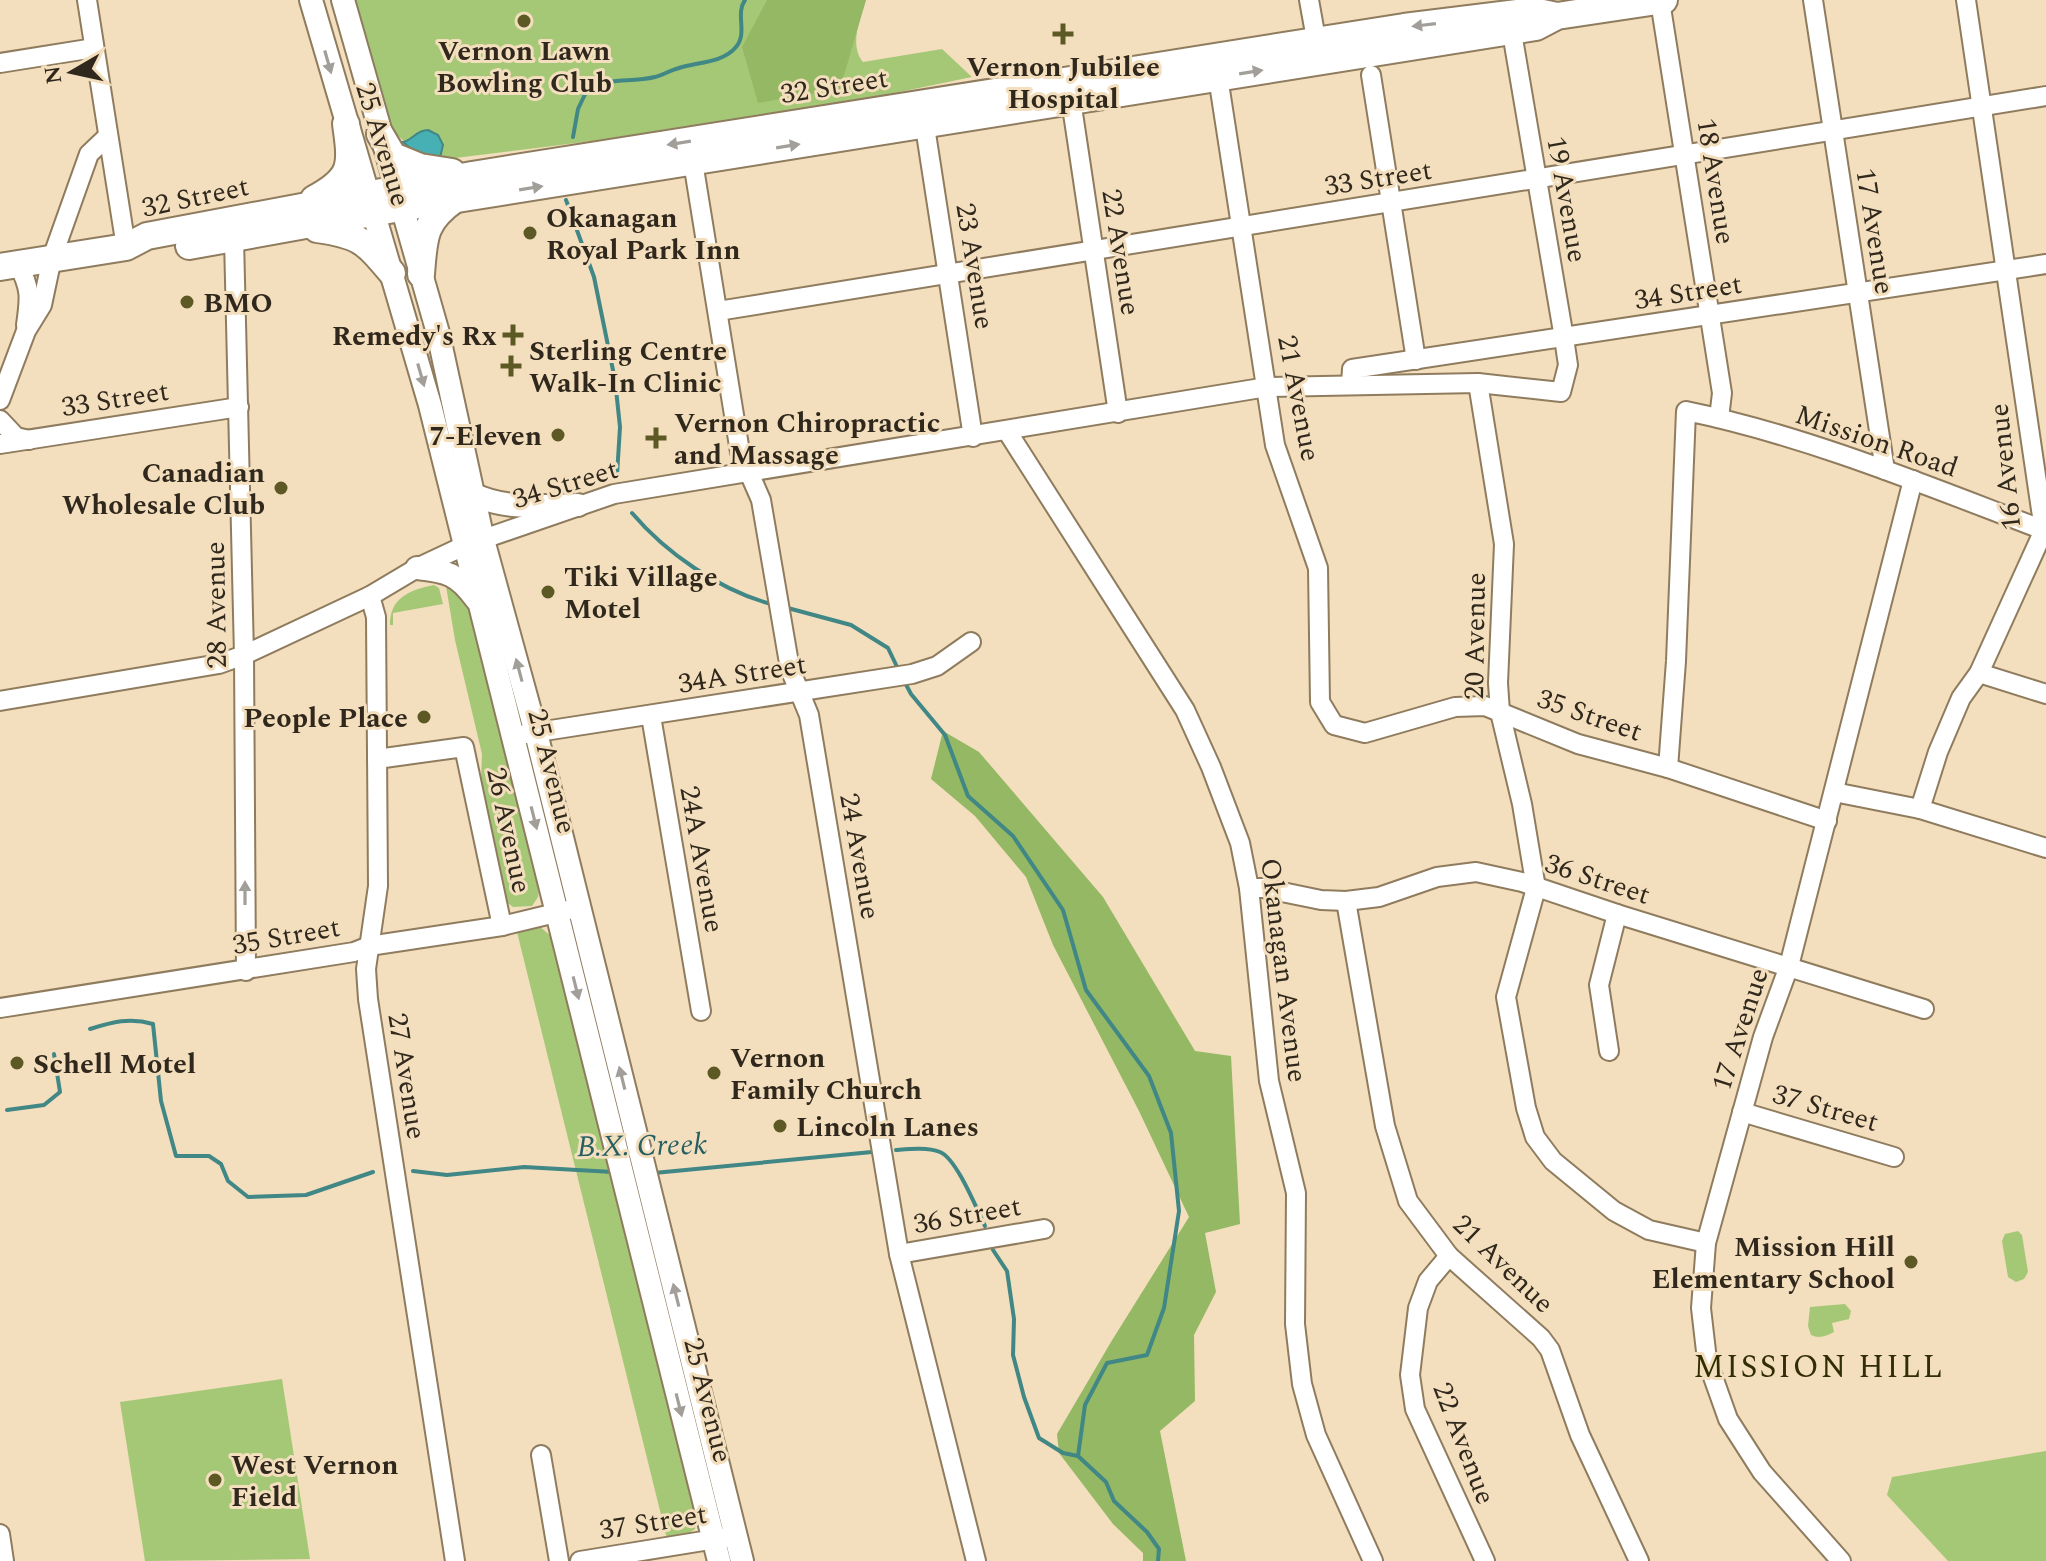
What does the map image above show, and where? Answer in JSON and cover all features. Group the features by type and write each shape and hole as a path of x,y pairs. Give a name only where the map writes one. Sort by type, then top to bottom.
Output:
{"highway":[{"name":"32 Street","path":"126,247 147,236 300,218 385,201 472,175 923,114 1510,22 1536,27 1557,16 1662,0"},
{"name":"32 Street","path":"385,201 454,200 693,162 923,114 1071,100 1218,77 1318,51"},
{"path":"300,218 348,171 350,155 346,124"},
{"path":"380,134 393,156 420,167 472,175"},
{"path":"421,274 424,245 431,221 435,213 454,200"},
{"path":"300,218 355,236 369,246 392,273"},
{"name":"32 Street","path":"9,265 126,247 150,251 234,239 300,218"}],"main road":[{"name":"25 Avenue","path":"311,0 346,124 421,274 438,333 472,494 481,607 580,909 641,1154 638,1192"},
{"path":"326,0 360,65"},
{"name":"25 Avenue","path":"343,0 380,134 392,273 474,542 525,734 557,912 618,1157 638,1192 722,1546 742,1561"},
{"path":"472,494 491,503 529,507 578,505"},
{"path":"417,568 449,573 463,581 481,607"}],"street":[{"path":"87,0 126,247"},
{"path":"1309,0 1318,51"},
{"name":"18 Avenue","path":"1662,0 1722,393 1719,418"},
{"name":"17 Avenue","path":"1813,0 1885,470"},
{"name":"16 Avenue","path":"1920,809 1938,752 1961,698 1979,673 2045,530 1966,0"},
{"name":"19 Avenue","path":"1478,383 1561,392 1568,365 1510,22"},
{"path":"0,63 94,48"},
{"path":"1371,75 1416,360"},
{"name":"21 Avenue","path":"1218,77 1275,445 1318,568 1320,702 1334,725"},
{"name":"33 Street","path":"718,311 2046,96"},
{"name":"22 Avenue","path":"1071,100 1118,413"},
{"name":"23 Avenue","path":"923,114 973,437"},
{"path":"0,400 26,331 42,305 52,258 89,154 108,136"},
{"name":"24 Avenue","path":"693,162 740,452 761,500 790,669 809,715 899,1254 976,1561"},
{"name":"28 Avenue","path":"234,239 244,655 246,971"},
{"name":"34 Street","path":"1351,384 1352,369 2046,264"},
{"path":"9,265 28,283 31,294 26,331"},
{"path":"1267,387 1478,383"},
{"name":"20 Avenue","path":"1478,383 1504,544 1498,683 1500,712 1522,804 1536,888"},
{"name":"34 Street","path":"0,701 204,668 244,655 370,596 417,568 474,542 623,492 1267,387"},
{"name":"33 Street","path":"0,444 239,407"},
{"name":"Mission Road","path":"1668,768 1676,661 1686,411 1719,418 1885,470 2045,530"},
{"path":"0,420 16,437 29,440"},
{"name":"Okanagan Avenue","path":"1007,431 1190,720 1240,843 1249,888 1269,1081 1296,1193 1295,1324 1302,1384 1316,1435 1373,1561"},
{"name":"17 Avenue","path":"1841,1561 1762,1472 1728,1419 1707,1360 1701,1308 1706,1243 1763,1037 1789,966 1913,480"},
{"name":"27 Avenue","path":"370,596 376,617 378,886 366,969 368,999 455,1561"},
{"name":"34A Street","path":"525,734 912,674 937,666 971,642"},
{"path":"1979,673 2046,694"},
{"name":"35 Street","path":"1334,725 1365,733 1455,707 1485,706 1578,744 1668,768 1827,821"},
{"name":"24A Avenue","path":"651,716 701,1011"},
{"name":"26 Avenue","path":"377,759 464,747 502,926"},
{"path":"1834,792 1920,809 2046,848"},
{"name":"36 Street","path":"1249,888 1346,901 1379,897 1437,877 1476,872 1522,882 1924,1009"},
{"path":"1536,888 1506,997 1526,1108 1535,1137 1553,1161 1614,1211 1649,1230 1706,1243"},
{"name":"21 Avenue","path":"1346,901 1385,1126 1408,1201 1449,1256 1541,1338 1550,1350 1580,1435 1639,1561"},
{"name":"35 Street","path":"0,1008 246,971 354,952 369,946 502,926 580,909"},
{"path":"1609,1051 1599,985 1617,914"},
{"name":"37 Street","path":"1742,1112 1894,1157"},
{"name":"36 Street","path":"899,1254 1044,1229"},
{"name":"22 Avenue","path":"1449,1256 1428,1281 1418,1308 1410,1375 1415,1409 1485,1561"},
{"path":"541,1455 559,1561"},
{"path":"0,1534 4,1561"},
{"name":"37 Street","path":"580,1561 722,1546"}],"green space":[{"path":"352,0 866,0 856,40 863,62 942,49 972,77 856,101 681,130 439,160 420,155 389,128"},
{"path":"767,0 866,0 840,89 758,103 742,47"},
{"path":"434,585 439,588 443,604 393,613 393,625 390,625 393,608 397,602 409,593"},
{"path":"446,586 455,587 468,600 540,884 538,897 532,906 513,907 505,901 481,781 482,754 455,640"},
{"path":"943,731 979,752 1103,897 1195,1051 1231,1056 1240,1224 1205,1233 1216,1292 1194,1335 1195,1401 1160,1431 1186,1561 1143,1561 1143,1553 1113,1524 1059,1453 1057,1434 1189,1217 1139,1111 1053,945 1026,877 975,816 931,779"},
{"path":"539,926 552,937 697,1518 695,1529 683,1537 667,1539 517,932"},
{"path":"2018,1231 2022,1235 2028,1272 2024,1279 2016,1282 2008,1277 2002,1241 2005,1234"},
{"path":"1845,1304 1851,1311 1849,1319 1832,1323 1834,1332 1828,1335 1811,1335 1808,1326 1810,1307"},
{"name":"West Vernon Field","path":"282,1379 310,1559 145,1561 120,1402"},
{"path":"2046,1451 2046,1561 1948,1561 1887,1495 1892,1477"}],"water":[{"path":"428,130 438,135 443,145 440,158 444,161 415,152 403,142"}],"waterway":[{"path":"573,137 578,109 588,88 606,82 655,77 731,52 741,36 741,11 745,0"},
{"path":"566,200 594,277 615,380 620,427 617,475"},
{"path":"632,513 677,556 713,580 771,604"},
{"path":"784,607 851,625 888,648 899,671"},
{"path":"903,679 911,694 945,735 968,796 1013,836 1063,910 1086,990 1149,1076 1171,1133 1179,1211 1164,1308 1147,1355 1107,1363 1085,1405 1078,1456"},
{"name":"B.X. Creek","path":"90,1029 121,1021 153,1024 161,1101 176,1156 209,1156 221,1164 228,1181 248,1197 306,1195 373,1172"},
{"name":"B.X. Creek","path":"7,1110 44,1105 60,1092 54,1054"},
{"name":"B.X. Creek","path":"896,1150 929,1149 946,1157 960,1174 985,1226"},
{"name":"B.X. Creek","path":"654,1173 872,1152"},
{"name":"B.X. Creek","path":"413,1171 447,1175 524,1167 613,1172"},
{"name":"B.X. Creek","path":"993,1250 1007,1271 1014,1319 1013,1355 1039,1438 1063,1453 1078,1456"},
{"path":"1078,1456 1106,1482 1114,1501 1147,1532 1159,1549 1158,1561"}],"place":[{"name":"Vernon Lawn Bowling Club","path":"524,21"},
{"name":"Vernon Jubilee Hospital","path":"1063,34"},
{"name":"Okanagan Royal Park Inn","path":"530,233"},
{"name":"BMO","path":"187,302"},
{"name":"Remedy's Rx","path":"513,335"},
{"name":"Sterling Centre Walk-In Clinic","path":"511,366"},
{"name":"7-Eleven","path":"558,435"},
{"name":"Vernon Chiropractic and Massage","path":"656,438"},
{"name":"Canadian Wholesale Club","path":"281,488"},
{"name":"Tiki Village Motel","path":"548,592"},
{"name":"People Place","path":"424,717"},
{"name":"Schell Motel","path":"17,1063"},
{"name":"Vernon Family Church","path":"714,1073"},
{"name":"Lincoln Lanes","path":"780,1126"},
{"name":"Mission Hill Elementary School","path":"1911,1262"},
{"name":"West Vernon Field","path":"215,1480"}],"district":[{"name":"MISSION HILL","path":"1819,1366"}]}
